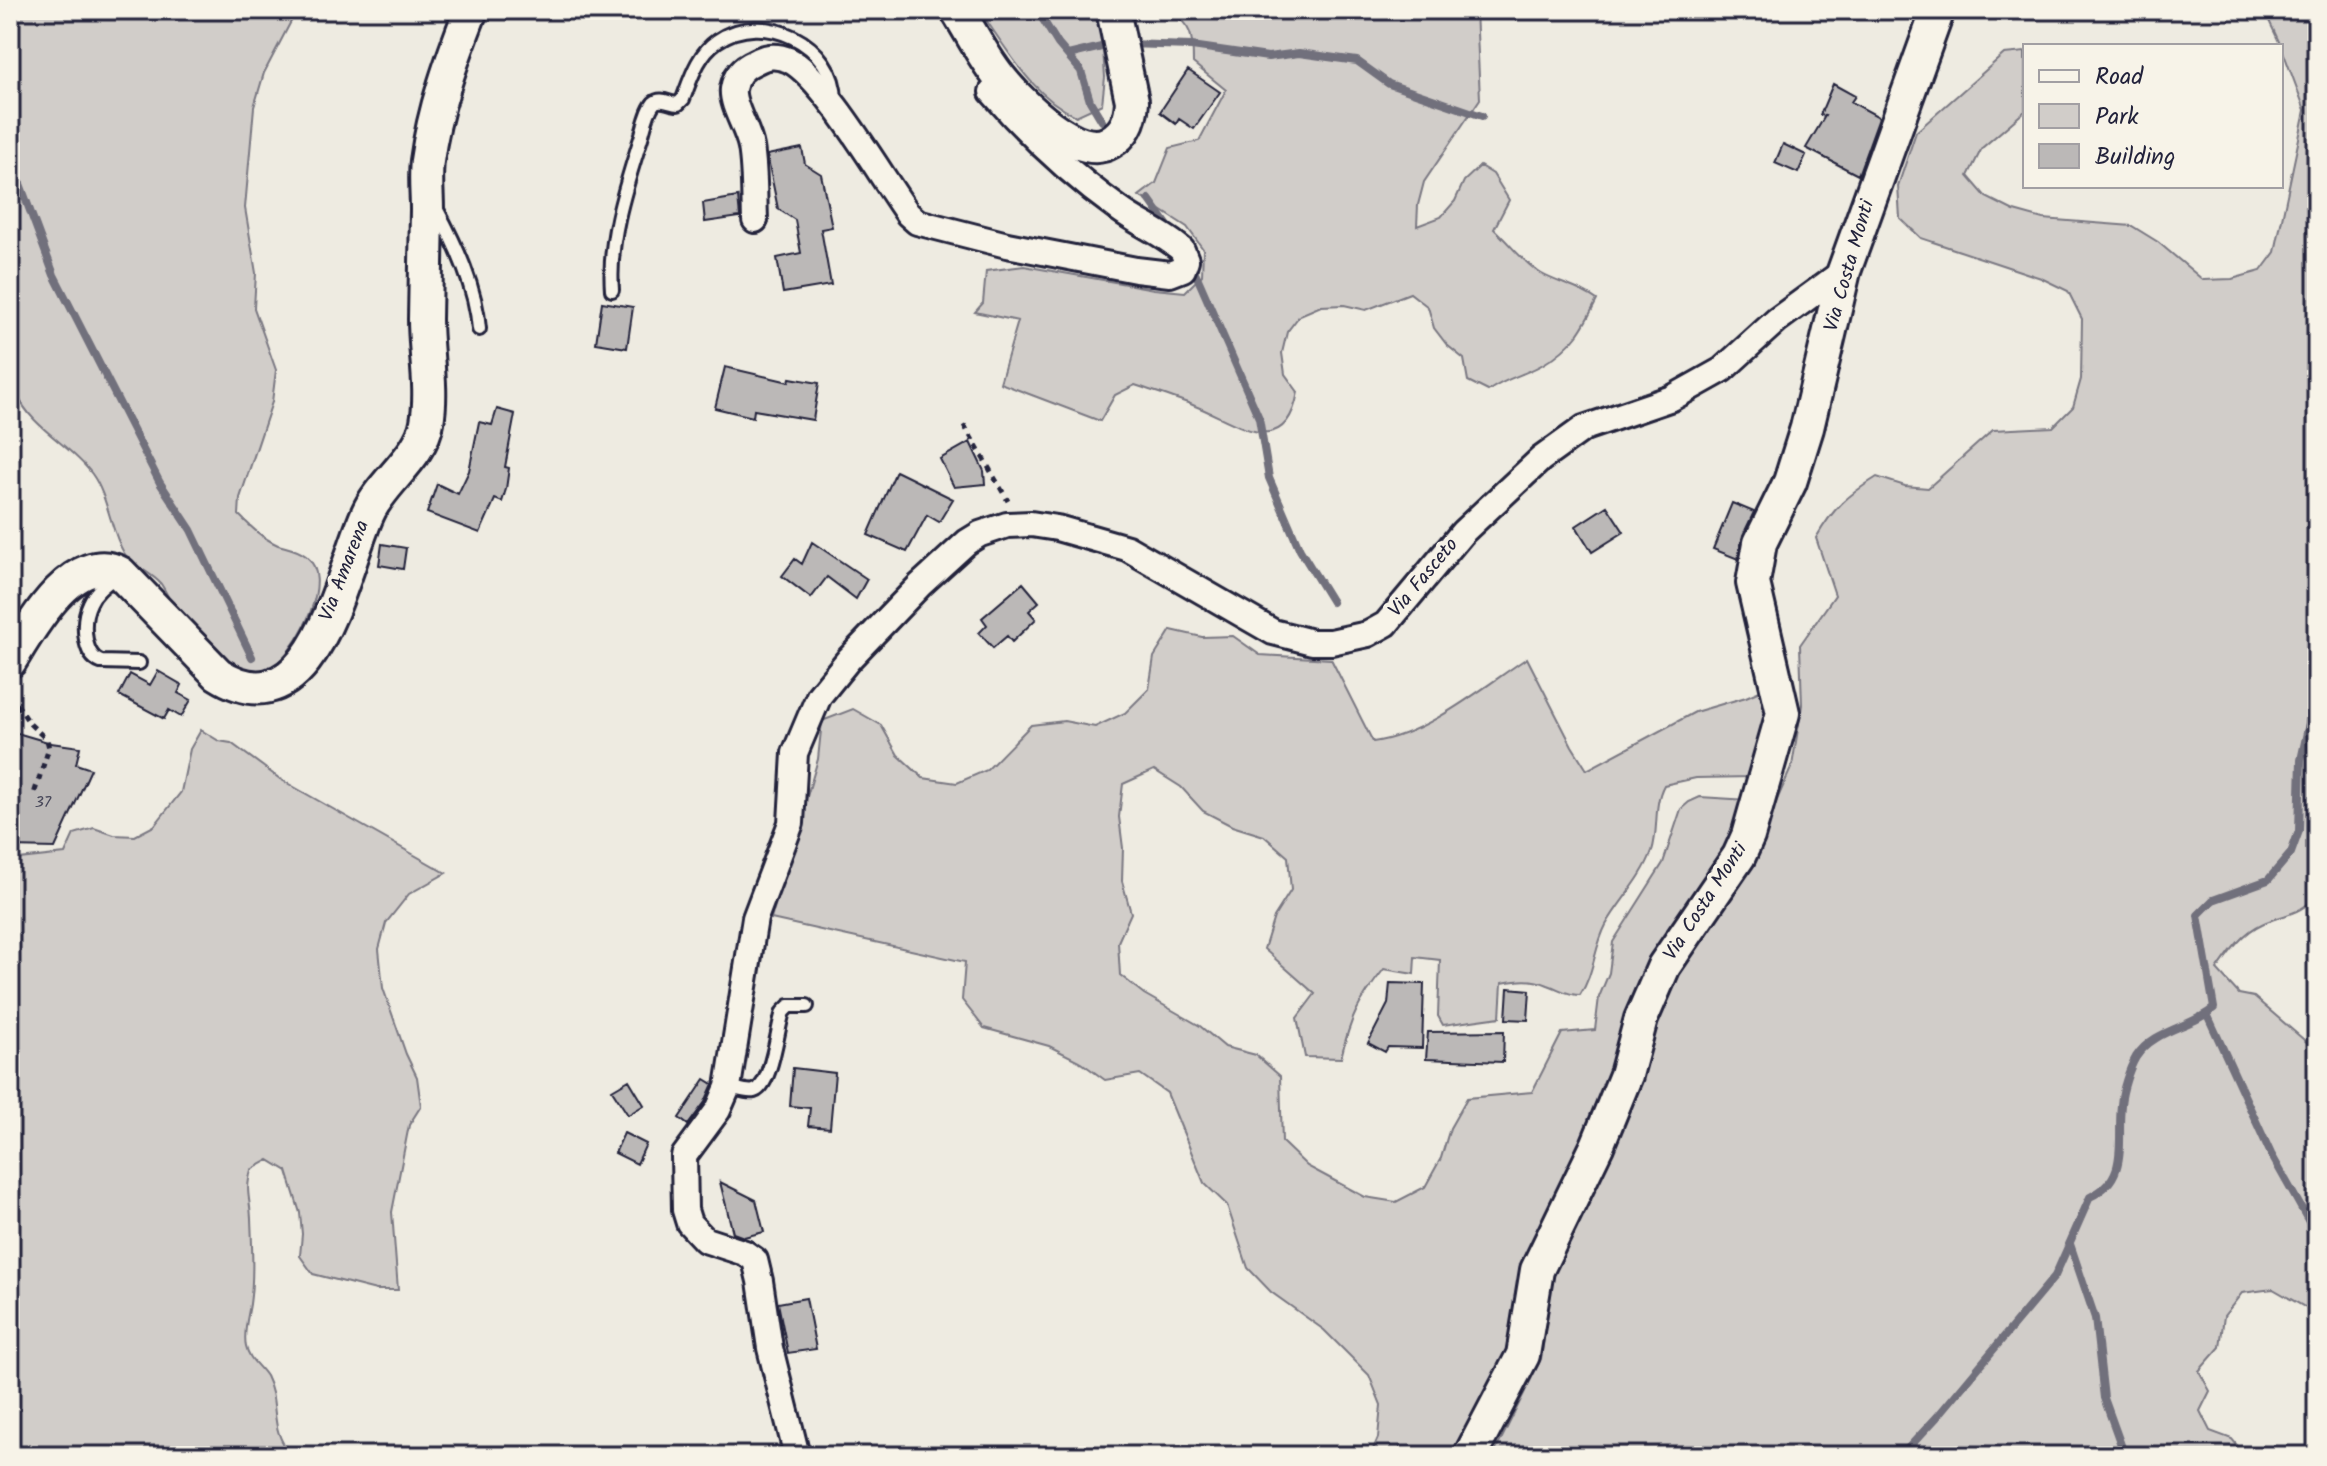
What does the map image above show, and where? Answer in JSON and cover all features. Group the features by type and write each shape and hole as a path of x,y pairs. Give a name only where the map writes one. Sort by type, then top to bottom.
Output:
{"street":[{"name":"Via Amarena","path":"120,573 218,674 232,682 245,686 273,686 299,671 332,609 369,510 420,442 427,425 427,162 446,75 471,10"},
{"path":"964,22 1000,79 1050,126 1076,143 1096,148 1109,144 1123,132 1132,112 1113,10"},
{"name":"Via Costa Monti","path":"1470,1456 1523,1355 1537,1270 1597,1146 1626,1075 1641,1019 1658,979 1739,856 1748,836 1783,713 1753,583 1760,543 1790,482 1803,442 1844,271 1938,10"},
{"path":"755,220 751,147 733,95 739,73 760,59 774,55 803,69 835,108 908,214 917,222 930,228 1059,256 1157,274 1179,272 1186,260 1182,250 1118,209 1041,143 993,94 979,74 966,45 964,22"},
{"name":"Via Fasceto","path":"797,1456 770,1348 755,1260 745,1253 705,1240 689,1223 685,1210 684,1156 718,1110 728,1087 755,918 791,823 795,753 819,696 849,659 920,585 980,534 1007,525 1031,524 1057,528 1127,548 1273,632 1312,642 1331,642 1368,634 1386,624 1463,532 1541,459 1584,428 1672,398 1722,370 1777,320 1844,271"},
{"path":"10,661 33,624 62,589 90,569 107,567 120,573"}],"lane":[{"path":"612,290 610,273 625,187 647,118 655,103 662,100 678,104 683,99 701,56 719,40 746,30 770,30 796,38 814,50 829,69 835,89 835,108"},
{"path":"427,191 447,229 477,305 479,329"},
{"path":"120,573 101,587 91,600 86,624 88,651 101,662 139,663"},
{"path":"728,1087 752,1092 758,1090 770,1069 783,1012 789,1006 807,1006"}],"path":[{"path":"964,425 996,485 1031,524"},
{"path":"10,694 30,724 47,740 49,748 33,797"}],"green space":[{"path":"10,10 297,10 264,73 254,107 245,208 256,273 254,308 276,370 272,402 240,498 239,515 267,539 306,556 314,566 317,580 311,611 295,642 277,663 267,669 249,672 232,665 182,621 161,584 124,553 102,492 92,474 41,427 17,394 13,367 18,312 10,288"},
{"path":"979,10 1100,10 1105,77 1102,104 1076,116 1060,108 1021,70"},
{"path":"1170,10 1476,10 1480,99 1424,182 1417,226 1441,217 1455,201 1464,181 1480,166 1493,174 1509,200 1494,229 1540,273 1597,300 1576,336 1545,363 1488,391 1468,381 1464,359 1447,345 1434,328 1428,307 1410,293 1366,310 1344,305 1321,306 1300,315 1287,332 1282,353 1285,374 1298,392 1292,414 1282,426 1271,432 1242,427 1188,403 1135,385 1115,395 1100,421 1000,383 1018,321 975,312 983,303 986,271 1024,266 1185,292 1202,275 1203,249 1187,227 1139,196 1156,183 1170,148 1199,141 1226,90 1193,63 1190,32"},
{"path":"2264,10 2317,10 2317,893 2299,910 2262,924 2248,933 2217,970 2239,994 2254,997 2317,1051 2317,1314 2273,1289 2242,1293 2224,1316 2220,1347 2199,1371 2210,1391 2200,1411 2210,1431 2232,1439 2246,1456 1493,1456 1541,1359 1554,1271 1650,1019 1758,843 1792,766 1802,705 1800,645 1835,595 1816,538 1842,503 1877,477 1905,486 1928,488 1993,430 2053,427 2073,407 2081,379 2082,319 2068,291 2041,278 1921,238 1900,218 1898,186 1916,132 2004,54 2023,52 2023,113 1982,148 1968,176 1986,197 2014,211 2043,219 2132,226 2158,242 2203,280 2232,279 2261,271 2275,252 2305,110 2283,44 2280,44"},
{"path":"1171,630 1202,637 1233,636 1260,655 1331,659 1373,742 1393,738 1433,720 1527,658 1587,770 1695,712 1769,687 1775,719 1751,777 1696,778 1664,785 1658,801 1652,851 1643,871 1606,925 1580,995 1536,981 1502,983 1500,1017 1443,1025 1438,1016 1440,960 1415,957 1414,974 1384,969 1375,980 1352,1021 1341,1058 1305,1057 1297,1018 1315,994 1264,949 1274,917 1291,890 1288,857 1264,836 1232,826 1203,811 1181,787 1154,770 1123,784 1119,817 1123,848 1122,881 1131,913 1118,942 1120,975 1144,994 1200,1026 1225,1047 1256,1055 1280,1076 1282,1142 1307,1166 1365,1197 1396,1202 1425,1187 1441,1158 1450,1128 1467,1098 1532,1092 1562,1033 1595,1030 1599,997 1609,973 1613,942 1663,863 1681,809 1700,797 1748,800 1740,837 1616,1067 1508,1359 1467,1426 1453,1456 1370,1456 1378,1438 1381,1405 1369,1375 1324,1330 1271,1292 1248,1268 1227,1205 1204,1183 1167,1093 1140,1074 1105,1080 1079,1061 1049,1046 984,1028 962,1000 965,962 771,919 818,759 822,721 853,709 881,725 898,755 923,778 957,783 987,770 1031,725 1064,721 1095,727 1125,713 1149,689 1154,657"},
{"path":"201,730 219,741 231,743 280,779 446,873 409,894 386,923 379,949 383,988 417,1077 421,1106 409,1125 392,1212 398,1290 376,1290 313,1274 300,1256 300,1213 287,1171 269,1160 251,1170 248,1184 252,1272 245,1341 249,1355 266,1376 277,1426 292,1456 16,1456 10,1438 10,860 65,854 74,834 94,828 114,835 135,836 154,826 181,792 190,749"}],"building":[{"path":"1188,70 1220,92 1194,129 1179,119 1176,124 1160,112"},
{"path":"1833,84 1855,96 1851,102 1879,117 1858,175 1806,148 1825,116 1820,115"},
{"path":"1783,144 1806,155 1798,173 1775,163"},
{"path":"802,148 805,164 821,174 832,227 821,229 831,285 783,293 777,258 801,253 795,220 778,209 767,155"},
{"path":"738,197 740,217 705,222 703,203"},
{"path":"602,302 633,307 627,348 596,343"},
{"path":"725,367 789,382 790,378 819,383 813,420 754,410 753,417 715,408"},
{"path":"497,409 515,414 502,502 495,499 480,533 427,513 437,484 458,494 469,471 479,422 492,425"},
{"path":"970,442 984,471 985,484 954,487 940,459"},
{"path":"896,471 953,499 939,522 927,515 907,552 868,535"},
{"path":"1732,503 1754,512 1743,535 1738,559 1713,549"},
{"path":"1607,506 1624,532 1592,552 1576,526"},
{"path":"812,542 867,579 856,599 827,577 811,598 782,576 795,559 802,564"},
{"path":"382,544 406,548 403,569 379,565"},
{"path":"1023,583 1039,602 1029,611 1036,619 1012,642 1007,636 993,648 979,633 987,625 982,618"},
{"path":"158,671 182,685 178,693 191,700 181,717 169,710 164,719 119,695 130,674 150,685"},
{"path":"17,733 80,747 76,764 91,769 55,848 10,847 10,755"},
{"path":"1390,983 1424,984 1422,1048 1388,1047 1385,1052 1368,1043 1388,1004"},
{"path":"1508,988 1530,990 1528,1020 1506,1019"},
{"path":"1504,1031 1503,1062 1426,1059 1428,1032"},
{"path":"793,1068 835,1073 830,1128 808,1126 810,1108 790,1106"},
{"path":"705,1079 713,1084 705,1102 688,1125 679,1118"},
{"path":"629,1080 644,1105 628,1115 612,1090"},
{"path":"624,1133 646,1144 637,1164 615,1153"},
{"path":"720,1182 756,1200 764,1232 744,1237 733,1233"},
{"path":"806,1298 816,1349 788,1353 778,1303"}],"waterway":[{"path":"1037,10 1058,44 1081,71 1090,101 1102,121"},
{"path":"1068,55 1114,44"},
{"path":"1127,44 1192,46 1268,57 1299,53 1357,61 1389,84 1482,116"},
{"path":"10,157 54,275 160,483 191,530 252,657"},
{"path":"1149,199 1173,233"},
{"path":"1192,265 1259,418 1269,478 1300,550 1332,602"},
{"path":"1901,1456 2055,1276 2090,1197 2103,1189 2116,1169 2124,1087 2136,1057 2153,1040 2214,1008 2198,915 2213,900 2268,880 2291,853 2299,831 2301,760 2311,714 2317,708"},
{"path":"2207,1014 2271,1154 2317,1236"},
{"path":"2070,1244 2095,1318 2104,1398 2125,1456"}]}
